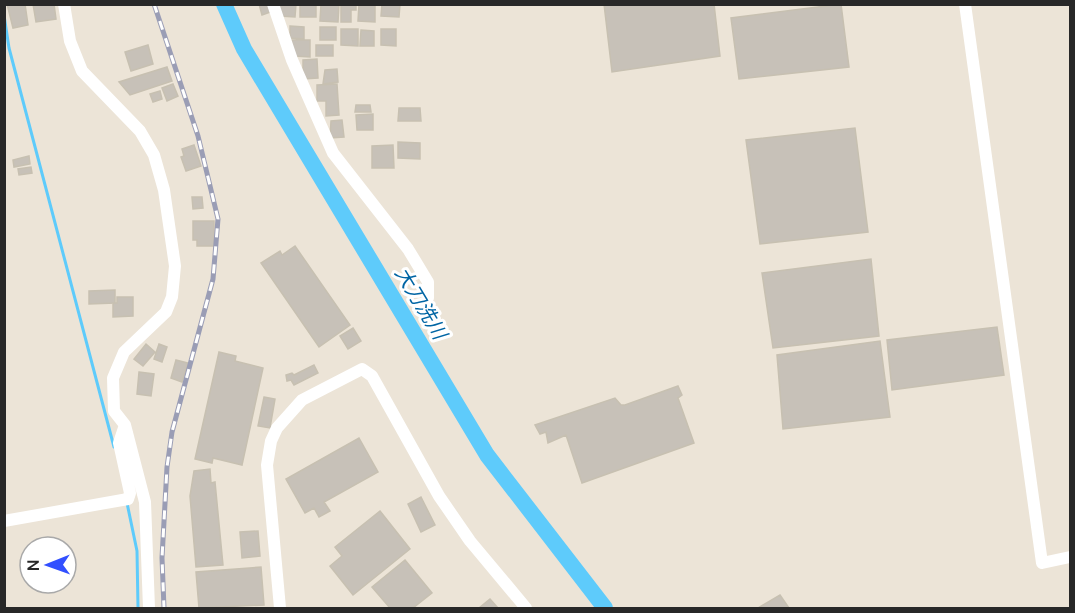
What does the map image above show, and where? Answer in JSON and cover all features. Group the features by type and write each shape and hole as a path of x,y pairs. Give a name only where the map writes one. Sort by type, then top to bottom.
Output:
{"street":[{"path":"64,4 70,41 79,65 148,142 164,190 175,280 166,312 124,352 113,378 114,411 125,425 145,502 149,609"},
{"path":"273,4 292,60 333,153 408,249 428,282 428,298"},
{"path":"965,4 1042,563 1071,557"},
{"path":"280,609 267,465 271,441 277,428 302,400 362,369 372,376 439,496 471,541 526,609"},
{"path":"4,521 128,499 130,493 119,443 125,425"}],"building":[{"path":"7,4 25,4 28,25 13,28"},
{"path":"33,4 54,4 56,19 36,22"},
{"path":"259,4 271,4 273,11 262,15"},
{"path":"280,4 296,4 295,17 280,16"},
{"path":"300,4 316,4 316,17 300,17"},
{"path":"321,4 339,4 338,22 320,21"},
{"path":"341,4 356,4 356,10 351,10 351,22 341,22"},
{"path":"359,4 375,4 375,22 358,21"},
{"path":"382,4 400,4 399,17 381,16"},
{"path":"604,4 714,4 720,56 612,72"},
{"path":"841,4 849,67 739,79 731,18"},
{"path":"290,26 304,27 304,39 290,38"},
{"path":"320,27 336,27 336,40 320,40"},
{"path":"341,29 358,29 358,46 341,45"},
{"path":"381,29 396,29 396,46 381,45"},
{"path":"361,30 374,31 374,46 360,46"},
{"path":"291,40 310,40 310,57 294,56"},
{"path":"148,45 153,64 131,71 125,52"},
{"path":"316,45 333,45 333,56 316,56"},
{"path":"317,59 318,78 303,79 303,60"},
{"path":"167,67 172,81 130,95 119,82"},
{"path":"337,69 338,82 323,84 325,70"},
{"path":"173,84 178,96 167,101 162,88"},
{"path":"337,84 339,115 326,116 326,101 317,101 317,85"},
{"path":"160,91 162,99 153,102 150,94"},
{"path":"356,105 370,105 371,112 355,112"},
{"path":"399,108 420,108 421,121 398,121"},
{"path":"373,114 373,130 357,130 356,115"},
{"path":"342,120 344,137 330,138 331,121"},
{"path":"855,128 868,232 760,244 746,140"},
{"path":"398,142 420,143 420,159 398,158"},
{"path":"194,145 201,166 186,171 181,157 184,156 182,149"},
{"path":"393,145 394,168 372,168 372,146"},
{"path":"29,156 30,164 14,167 13,160"},
{"path":"31,167 32,173 19,175 18,169"},
{"path":"192,197 202,197 203,208 193,209"},
{"path":"193,221 214,221 214,246 197,246 197,240 193,240"},
{"path":"295,246 350,325 319,347 261,263 280,251 282,255"},
{"path":"871,259 879,336 773,348 762,273"},
{"path":"115,290 115,303 89,304 89,291"},
{"path":"117,297 133,297 133,316 113,317 113,303 117,303"},
{"path":"997,327 1004,375 892,390 887,340"},
{"path":"353,328 361,341 348,349 340,336"},
{"path":"880,341 890,417 783,429 777,355"},
{"path":"146,344 155,352 143,366 134,359"},
{"path":"159,344 167,347 162,362 154,359"},
{"path":"219,352 236,356 235,361 263,368 242,465 213,458 212,463 195,459"},
{"path":"176,360 188,363 182,382 171,378"},
{"path":"314,365 318,373 294,385 291,380 287,381 286,375 292,373 294,375"},
{"path":"139,372 154,374 151,396 137,394"},
{"path":"678,386 682,395 678,398 694,443 582,483 566,435 548,443 546,432 540,434 535,425 615,398 621,405 625,405"},
{"path":"264,397 275,399 270,428 258,426"},
{"path":"359,438 378,472 324,502 330,511 319,517 314,508 305,513 286,479"},
{"path":"210,469 211,483 215,482 223,565 196,567 190,496 194,471"},
{"path":"421,497 435,525 421,532 408,504"},
{"path":"380,511 410,549 353,595 330,566 342,556 335,547"},
{"path":"258,531 260,556 242,558 240,532"},
{"path":"405,560 432,593 413,608 390,608 372,587"},
{"path":"261,567 264,605 199,608 196,572"},
{"path":"780,595 789,608 758,608"},
{"path":"490,599 498,608 479,608"}],"waterway":[{"name":"大刀洗川","path":"224,4 244,49 487,455 605,608"},
{"path":"4,15 9,48 114,447"},
{"path":"127,503 137,551 138,608"}],"railway":[{"path":"154,4 198,136 218,219 213,279 172,432 167,467 162,558 164,608"}]}
